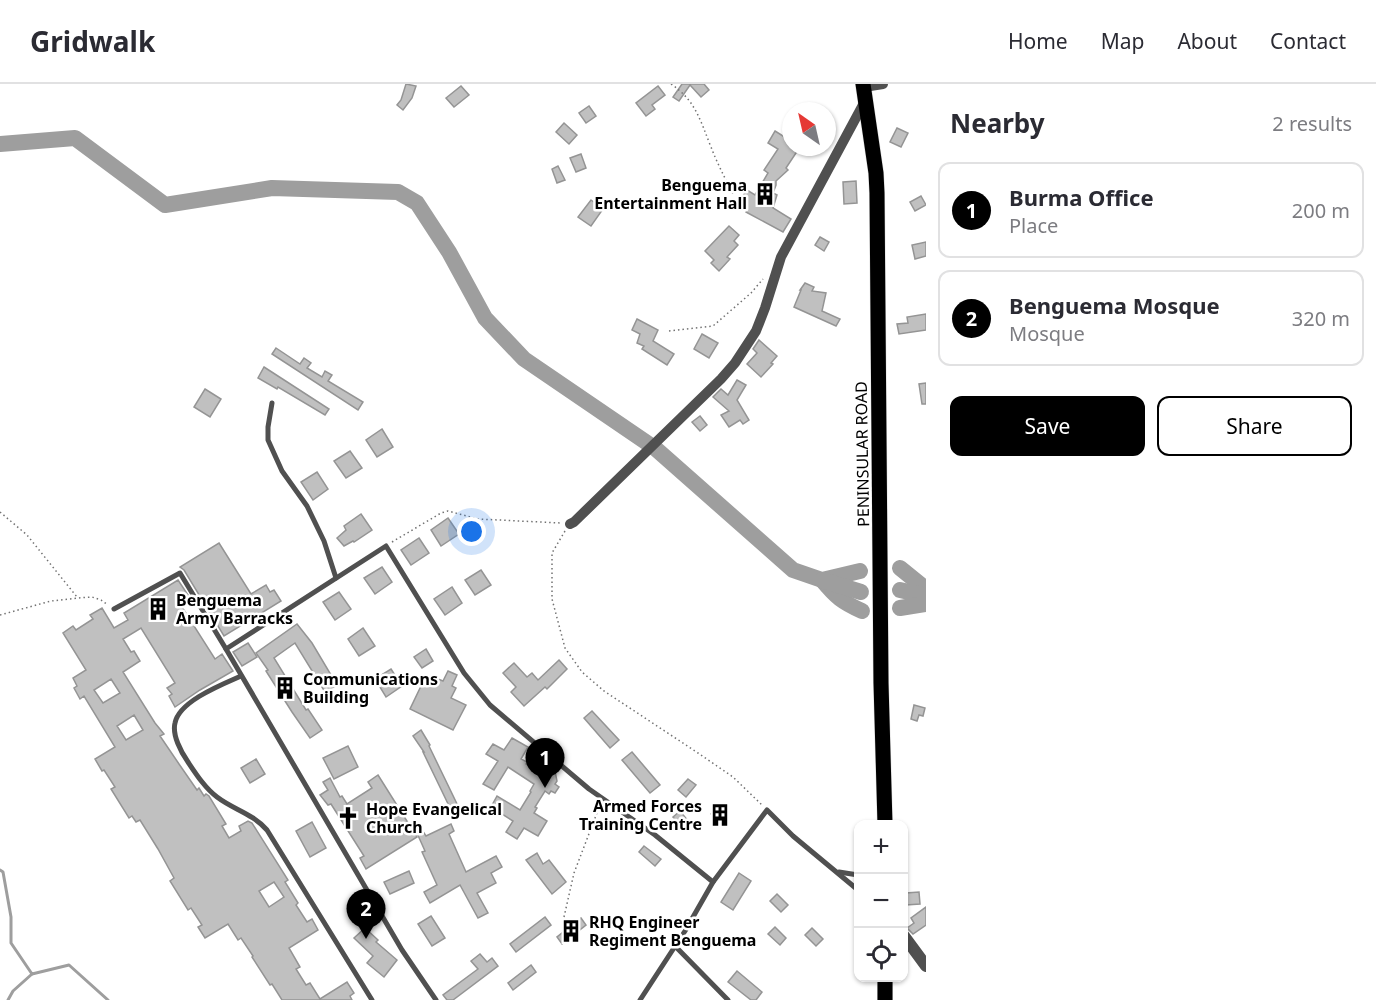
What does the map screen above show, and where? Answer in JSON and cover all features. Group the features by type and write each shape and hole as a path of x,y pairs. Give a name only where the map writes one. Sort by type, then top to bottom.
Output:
{"main road":[{"name":"PENINSULAR ROAD","path":"864,91 877,193 881,683 885,820"},
{"path":"885,982 885,1000"}],"street":[{"path":"570,524 735,363 756,331 781,257 864,91 883,84"},
{"path":"908,943 926,966"}],"lane":[{"path":"273,403 268,440 282,471 307,506 324,541 336,578"},
{"path":"226,650 386,546 464,673 490,705 589,789 655,835 713,882"},
{"path":"114,609 181,573 402,950 436,1000"},
{"path":"241,676 206,692 190,703 178,715 174,724 176,738 184,757 216,796 251,816 267,830 372,1000"},
{"path":"640,1000 713,882 766,810 793,836 854,887"},
{"path":"837,872 854,874"},
{"path":"675,946 728,1000"}],"path":[{"path":"671,84 684,93 690,101 733,194"},
{"path":"669,331 713,326 751,293 766,275"},
{"path":"0,512 27,536 78,598"},
{"path":"386,546 441,513 448,512 478,519 570,524 552,553 552,599 565,648 582,672 604,691 733,777 766,810"},
{"path":"0,615 51,601 92,597 114,609"},
{"path":"564,917 574,873 603,799"}],"building":[{"path":"406,84 416,86 412,98 403,110 397,105"},
{"path":"682,84 704,84 709,90 701,97 690,85 679,101 673,97"},
{"path":"461,86 469,95 454,107 446,98"},
{"path":"658,86 665,95 652,105 655,109 646,116 636,103"},
{"path":"589,106 596,116 586,123 579,113"},
{"path":"564,123 577,135 569,144 556,132"},
{"path":"897,128 908,133 901,147 890,142"},
{"path":"775,131 782,135 782,156 794,156 786,168 788,170 776,181 773,193 777,195 773,208 791,219 783,232 746,212 747,208 738,203 747,190 755,195 768,173 764,170 778,149 768,143"},
{"path":"581,154 586,168 576,172 570,158"},
{"path":"558,166 565,180 557,183 552,169"},
{"path":"856,181 857,203 844,204 843,182"},
{"path":"921,196 926,205 915,211 910,202"},
{"path":"591,200 603,209 591,226 578,217"},
{"path":"729,226 739,235 734,241 738,245 727,257 730,259 719,271 711,263 714,260 705,251"},
{"path":"820,237 829,242 824,251 815,245"},
{"path":"926,242 926,256 915,259 912,245"},
{"path":"805,283 814,287 812,291 826,293 822,311 840,319 836,326 794,307"},
{"path":"926,314 926,330 899,334 897,324 908,323 907,317"},
{"path":"637,319 658,330 653,341 674,354 667,365 642,349 644,346 637,343 640,334 632,330"},
{"path":"702,334 718,343 709,358 694,349"},
{"path":"759,340 777,356 761,377 747,364 757,353 753,349"},
{"path":"276,348 300,364 304,358 311,363 307,368 322,377 325,371 332,375 328,381 363,402 358,410 272,354"},
{"path":"264,367 329,409 325,415 258,378"},
{"path":"737,380 746,385 737,400 749,420 743,424 740,420 729,427 721,415 729,411 713,397 721,389 728,395"},
{"path":"926,383 926,404 922,404 919,384"},
{"path":"205,389 221,399 210,417 194,407"},
{"path":"700,416 707,425 700,431 692,422"},
{"path":"382,429 393,447 377,457 366,440"},
{"path":"350,451 362,468 346,478 334,461"},
{"path":"317,472 328,489 313,500 301,482"},
{"path":"361,514 372,530 344,546 337,538 346,530 344,526"},
{"path":"448,518 459,534 441,546 431,530"},
{"path":"419,538 429,553 411,565 401,550"},
{"path":"219,543 251,594 266,585 270,592 274,590 281,601 224,636 180,567"},
{"path":"382,567 392,582 375,594 364,578"},
{"path":"481,570 491,585 475,595 465,580"},
{"path":"178,580 190,598 180,604 215,659 222,654 233,671 175,707 169,696 172,694 167,688 175,683 141,628 123,639 140,661 123,672 164,734 160,736 197,790 199,788 204,796 206,794 209,796 226,824 222,826 229,838 241,831 239,826 248,821 252,823 288,880 285,882 298,903 296,905 307,922 312,919 318,930 289,948 300,967 296,969 306,985 310,983 320,999 347,982 354,993 350,996 352,1000 282,1000 241,938 238,940 228,924 205,938 198,927 202,925 191,908 188,910 170,881 174,878 140,820 136,822 132,816 129,818 111,789 115,787 95,759 115,747 84,696 80,699 74,688 77,686 73,678 86,670 63,633 73,626 76,630 93,619 90,615 102,608 114,628 128,620 124,613","holes":["111,679 120,693 103,703 94,690","134,715 143,730 126,740 117,726","274,882 284,897 269,907 259,891"]},
{"path":"452,587 462,603 445,615 434,599"},
{"path":"339,592 351,609 335,620 323,602"},
{"path":"297,624 312,643 337,685 325,692 295,643 274,658 306,710 308,709 322,730 310,738 256,653"},
{"path":"363,628 375,646 359,656 348,639"},
{"path":"248,643 257,657 242,666 233,652"},
{"path":"426,649 433,661 422,668 414,657"},
{"path":"559,660 567,669 547,689 545,687 524,706 511,692 516,687 503,673 514,663 527,677 532,673 538,680"},
{"path":"391,669 402,686 386,697 375,679"},
{"path":"448,671 457,675 452,686 456,688 451,698 466,705 453,730 410,709 422,684 429,687 433,677 443,681"},
{"path":"914,705 925,708 923,716 919,715 917,721 911,719"},
{"path":"592,711 619,740 610,748 584,718"},
{"path":"421,730 458,806 451,810 424,752 413,736"},
{"path":"512,738 528,747 521,759 527,762 526,764 541,773 543,770 546,772 549,768 555,771 557,781 555,784 559,787 555,793 551,791 549,794 545,791 535,807 537,808 534,813 547,821 538,836 524,828 517,839 506,832 513,821 491,807 497,796 520,810 534,784 508,767 494,790 483,784 498,761 486,754 493,744 504,750"},
{"path":"348,746 358,767 334,779 323,758"},
{"path":"632,752 660,785 650,793 622,760"},
{"path":"256,759 265,774 250,783 241,768"},
{"name":"Hope Evangelical Church","path":"378,775 417,837 366,869 360,858 364,856 331,804 328,805 320,795 328,790 323,782 330,778 340,797 342,796 347,804 372,788 368,782"},
{"path":"688,779 696,785 686,797 678,790"},
{"name":"Armed Forces Training Centre","path":"717,807 728,817 723,823 711,814"},
{"path":"680,811 689,822 682,827 673,817"},
{"path":"416,821 426,836 451,824 454,831 449,834 466,872 496,856 502,867 491,873 496,883 477,893 488,913 478,918 460,885 430,903 424,892 437,885 412,822"},
{"path":"312,822 326,848 310,857 296,831"},
{"path":"644,846 661,859 655,866 639,852"},
{"path":"537,853 543,864 549,860 566,882 552,894 526,860"},
{"path":"409,871 414,883 390,894 384,882"},
{"path":"739,873 751,881 733,910 721,902"},
{"path":"919,892 920,904 908,905 908,893"},
{"path":"777,894 788,905 781,912 770,901"},
{"path":"926,907 926,925 913,934 908,929 914,923 911,918"},
{"path":"431,916 445,938 432,946 418,924"},
{"path":"545,917 551,925 516,952 510,944"},
{"name":"RHQ Engineer Regiment Benguema","path":"581,918 586,925 562,944 557,937"},
{"path":"775,927 786,938 780,945 768,934"},
{"path":"365,928 378,940 376,942 397,960 384,977 367,963 373,956 354,938"},
{"path":"812,928 823,939 816,946 805,935"},
{"path":"480,954 487,962 492,958 498,966 453,1000 447,1000 443,995 478,969 471,961"},
{"path":"531,965 536,972 513,990 508,983"},
{"path":"737,971 762,992 756,1000 751,1000 728,982"}],"waterway":[{"path":"0,144 75,138 165,205 272,188 398,192 417,203 449,252 485,318 524,359 656,449 793,570 822,580 860,571"},
{"path":"900,568 926,589"},
{"path":"822,580 840,599 862,611"},
{"path":"822,580 861,592"},
{"path":"900,590 926,596"},
{"path":"900,608 926,604"},
{"path":"0,870 3,872 11,917 11,943 32,974 69,965 108,1000"},
{"path":"8,1000 13,991 32,974"}],"place":[{"name":"Benguema Entertainment Hall","path":"765,194"},
{"name":"Benguema Army Barracks","path":"158,609"},
{"name":"Communications Building","path":"285,688"},
{"name":"Burma Office","path":"545,788"},
{"name":"Armed Forces Training Centre","path":"720,815"},
{"name":"Hope Evangelical Church","path":"348,818"},
{"name":"RHQ Engineer Regiment Benguema","path":"571,931"},
{"name":"Benguema Mosque","path":"366,939"}]}
